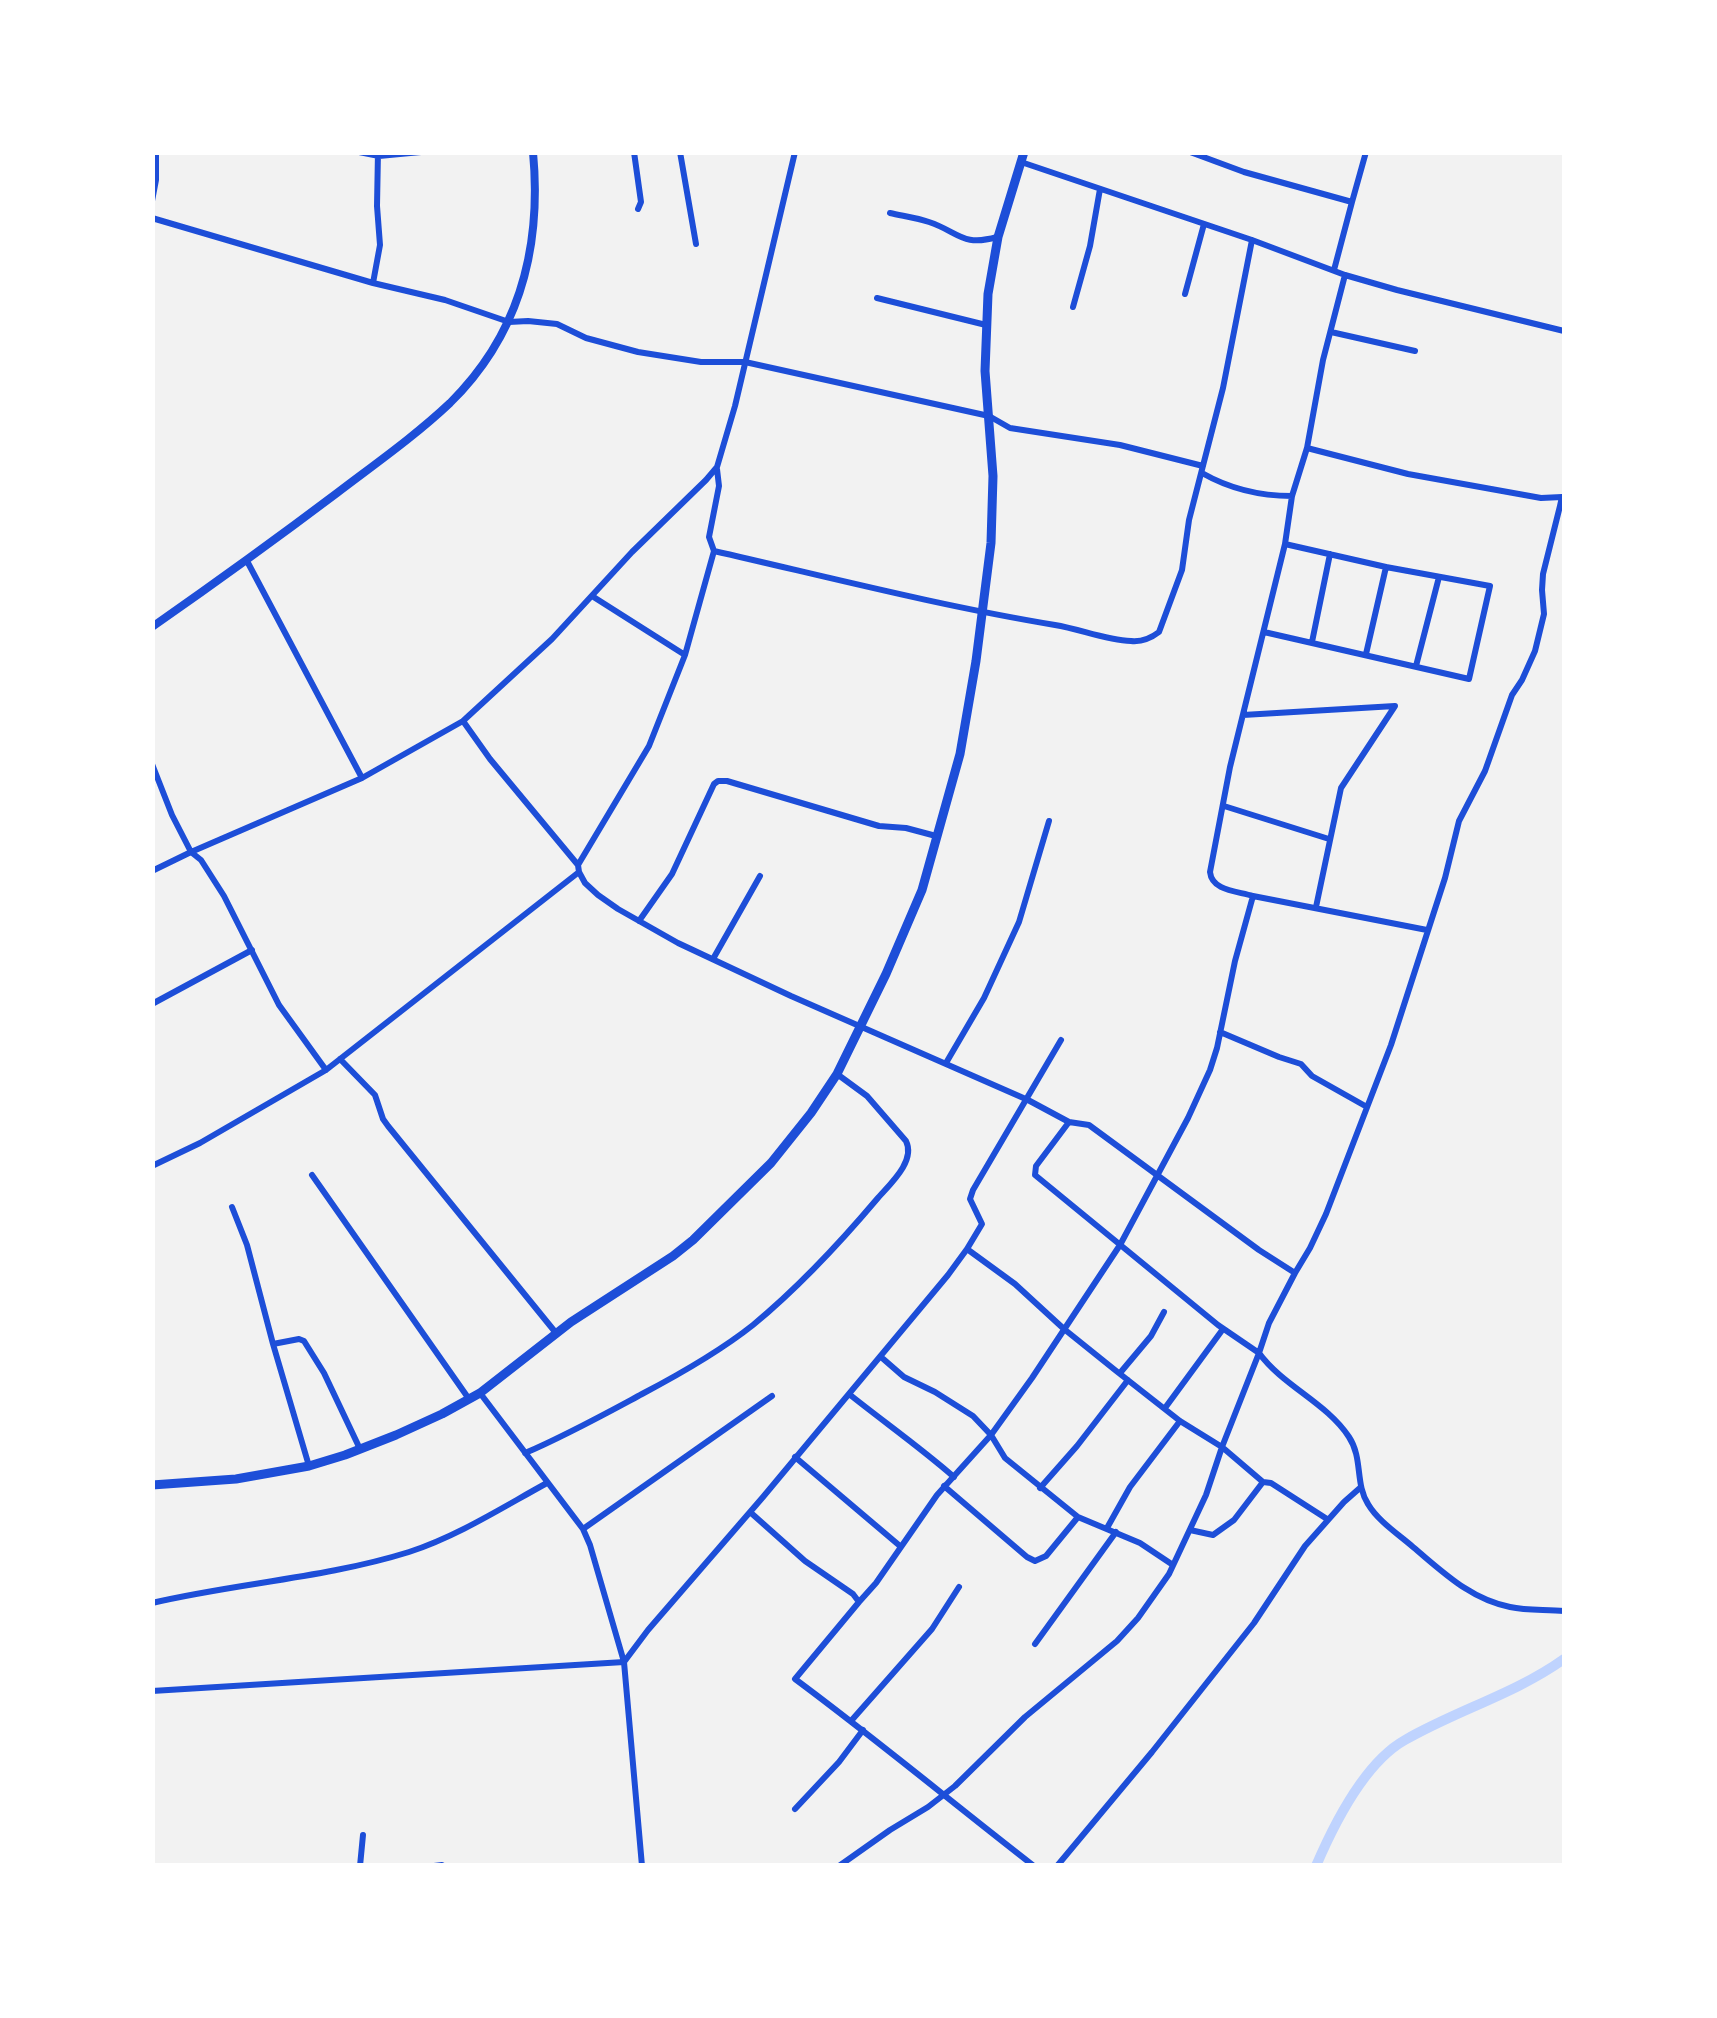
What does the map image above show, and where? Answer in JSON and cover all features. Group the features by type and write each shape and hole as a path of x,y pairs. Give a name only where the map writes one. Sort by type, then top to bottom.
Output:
{"main road":[{"path":"152,1486 309,1466 360,1450 480,1393 556,1333 693,1240 771,1162 837,1074 916,907 960,754 991,543 993,476 985,371 986,325 998,237 1022,155"}],"street":[{"path":"152,201 156,152"},
{"path":"359,152 421,152"},
{"path":"152,627 398,447 450,402 478,369 508,322 520,292 536,216 533,152"},
{"path":"634,152 641,202 638,210"},
{"path":"680,152 696,244"},
{"path":"152,870 362,778 463,722 552,639 632,552 696,491 716,467 735,406 795,152"},
{"path":"1190,152 1244,172 1352,202"},
{"path":"1334,270 1366,152"},
{"path":"373,282 380,245 379,154"},
{"path":"1022,155 1100,189 1345,275 1564,331"},
{"path":"1073,306 1090,246 1100,189"},
{"path":"890,212 932,223 965,240 998,237"},
{"path":"152,218 445,300 508,322 557,324 586,338 638,352 700,362 745,362 989,416 1010,428 1120,445 1202,470 1242,490 1292,496"},
{"path":"1186,294 1204,224"},
{"path":"714,551 1110,638 1152,638 1159,632 1182,570 1252,240"},
{"path":"1345,275 1322,360 1307,448 1292,496 1285,544 1243,715 1210,878 1216,885 1252,896 1428,930"},
{"path":"877,298 986,325"},
{"path":"1331,332 1414,350"},
{"path":"1307,448 1408,474 1562,504"},
{"path":"152,1166 200,1143 326,1070 579,868 649,746 685,655 714,551 710,537 719,486 716,467"},
{"path":"839,1866 942,1796 1024,1717 1117,1641 1138,1618 1173,1565 1206,1494 1269,1324 1326,1214 1404,1008 1446,878 1458,821 1485,771 1512,695 1528,669 1541,633 1542,583 1564,488"},
{"path":"1264,632 1469,679 1481,634 1490,586 1285,544"},
{"path":"1312,642 1330,554"},
{"path":"247,561 362,778"},
{"path":"1366,654 1386,567"},
{"path":"1416,666 1439,577"},
{"path":"592,596 685,655"},
{"path":"1243,715 1395,706 1342,788 1316,906"},
{"path":"463,722 579,868 585,884 598,895 678,944 1028,1100 1069,1122 1088,1125 1295,1273"},
{"path":"152,764 190,852 201,860 224,896 278,1005 326,1070"},
{"path":"639,921 672,874 718,780 879,826 936,836"},
{"path":"1224,806 1329,839"},
{"path":"946,1063 984,998 1018,922 1049,821"},
{"path":"713,959 760,876"},
{"path":"1034,1866 795,1679 876,1583 944,1486 990,1435 1120,1245 1214,1059 1252,896"},
{"path":"152,1004 252,950"},
{"path":"1220,1032 1301,1064 1312,1076 1366,1107"},
{"path":"624,1662 967,1249 982,1224 970,1199 973,1190 1061,1040"},
{"path":"340,1059 375,1095 388,1126 556,1333"},
{"path":"525,1453 612,1411 732,1340 823,1260 893,1180 907,1160 910,1148 906,1140 867,1096 837,1074"},
{"path":"1069,1122 1036,1166 1035,1174 1259,1353 1278,1375 1317,1405 1350,1438 1369,1506 1387,1524 1451,1580 1474,1594 1514,1608 1564,1610"},
{"path":"312,1174 470,1399"},
{"path":"232,1207 247,1246 309,1466"},
{"path":"967,1249 1180,1420 1222,1446 1263,1482 1327,1520"},
{"path":"1120,1373 1151,1336 1164,1312"},
{"path":"1165,1408 1223,1328"},
{"path":"273,1344 304,1341 360,1450"},
{"path":"880,1357 904,1377 974,1416 1005,1458 1078,1517 1140,1543 1173,1565"},
{"path":"1040,1488 1128,1380"},
{"path":"480,1393 583,1529 590,1545 624,1662 642,1866"},
{"path":"850,1394 954,1478"},
{"path":"583,1529 772,1396"},
{"path":"1107,1528 1130,1488 1180,1420"},
{"path":"796,1457 900,1546"},
{"path":"1190,1530 1213,1536 1226,1528 1263,1482"},
{"path":"152,1603 411,1551 454,1533 547,1483"},
{"path":"944,1486 1035,1561 1046,1556 1078,1517"},
{"path":"1057,1866 1254,1623 1305,1546 1362,1487"},
{"path":"750,1512 859,1602"},
{"path":"1035,1644 1116,1532"},
{"path":"851,1720 932,1629 959,1587"},
{"path":"152,1690 624,1662"},
{"path":"795,1810 863,1730"},
{"path":"360,1866 363,1836"},
{"path":"434,1866 442,1865"}],"waterway":[{"path":"1316,1866 1352,1796 1390,1750 1564,1659"}]}
